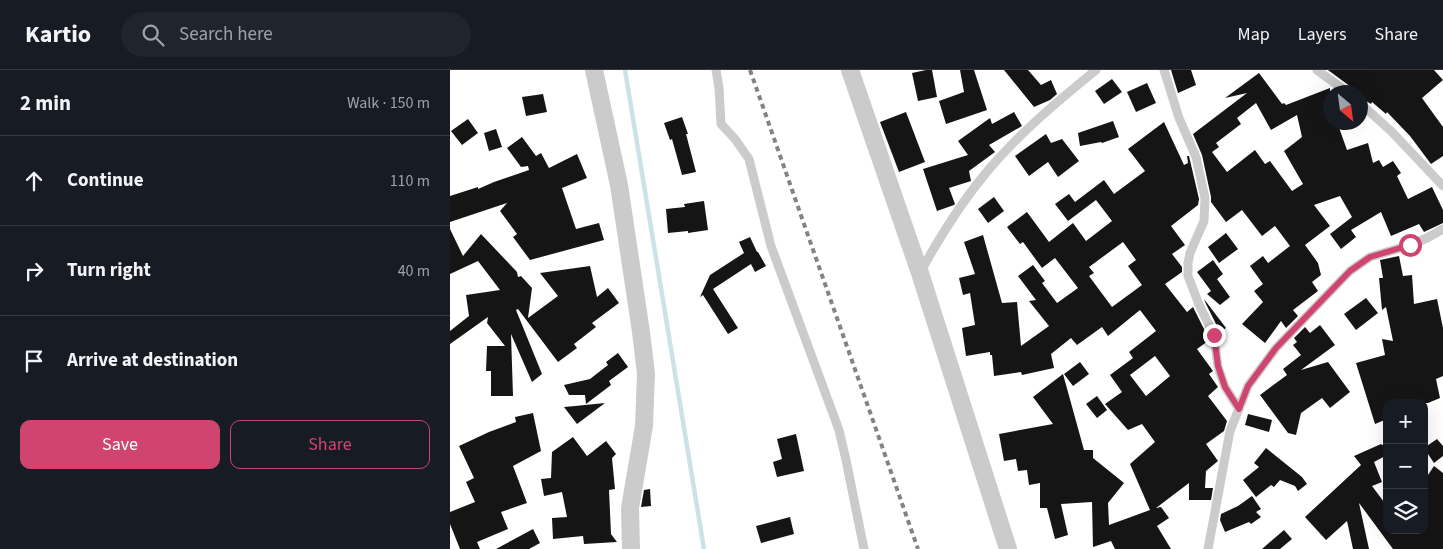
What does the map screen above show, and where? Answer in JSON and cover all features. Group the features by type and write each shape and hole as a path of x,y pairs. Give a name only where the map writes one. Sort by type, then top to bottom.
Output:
{"street":[{"path":"594,70 619,185 646,374 644,426 630,508 630,549"},
{"path":"850,70 920,273 1008,549"}],"lane":[{"path":"716,70 721,124 736,139 749,158 771,246 839,430 864,549"},
{"path":"920,273 960,206 990,168 1024,133 1096,70"},
{"path":"1164,70 1179,118 1196,157 1205,198 1204,221 1190,253 1188,276 1200,307 1214,335 1218,366 1225,387 1239,409"},
{"path":"1317,70 1337,85"},
{"path":"1368,111 1392,132 1443,186"},
{"path":"1208,549 1230,431 1248,386 1276,348 1350,271 1370,257 1410,245 1443,229"}],"building":[{"path":"932,70 937,97 918,101 912,73"},
{"path":"960,70 974,70 987,110 946,124 939,101 964,92"},
{"path":"1004,70 1028,70 1041,85 1051,80 1057,94 1050,100 1034,107"},
{"path":"1171,70 1191,70 1196,85 1178,93"},
{"path":"1328,70 1434,70 1443,80 1422,98 1443,127 1443,156 1431,164 1410,136 1387,112 1386,114 1372,102 1371,104 1368,102 1368,85 1348,85"},
{"path":"1259,73 1282,104 1286,105 1323,91 1323,130 1340,130 1347,150 1368,143 1373,163 1379,160 1383,167 1393,161 1401,173 1397,176 1408,199 1432,187 1443,210 1443,223 1424,232 1419,224 1391,236 1381,212 1351,230 1356,237 1341,249 1330,234 1352,217 1340,196 1314,205 1330,226 1305,245 1318,263 1321,275 1312,282 1318,291 1293,310 1298,316 1286,328 1281,321 1265,343 1242,324 1263,302 1254,291 1263,284 1250,266 1263,256 1268,263 1290,246 1275,226 1262,236 1242,210 1226,222 1211,202 1202,155 1193,134 1247,93 1225,98","holes":["1256,103 1271,130 1297,115 1302,137 1284,151 1303,184 1292,191 1270,161 1265,164 1255,150 1227,172 1212,152 1219,147 1216,143 1241,124 1237,118"]},
{"path":"1112,79 1122,92 1104,104 1095,91"},
{"path":"1147,83 1156,103 1136,112 1127,92"},
{"path":"543,94 547,112 526,116 522,97"},
{"path":"906,112 925,162 899,172 880,122"},
{"path":"1014,112 1022,126 989,145 995,152 969,171 971,181 949,188 955,204 937,211 923,169 968,155 958,141 990,118 992,124"},
{"path":"682,117 688,134 686,134 696,172 682,175 672,139 670,140 664,123"},
{"path":"468,119 478,133 462,145 451,131"},
{"path":"1113,121 1119,137 1102,143 1080,146 1078,133"},
{"path":"1164,122 1184,165 1188,163 1187,156 1189,156 1199,199 1198,205 1171,226 1185,245 1172,254 1182,267 1182,272 1165,284 1187,312 1193,307 1208,337 1208,341 1197,349 1213,371 1209,374 1218,387 1208,396 1227,421 1224,431 1206,444 1218,461 1206,471 1205,488 1213,488 1211,500 1189,500 1189,483 1156,508 1161,507 1169,518 1157,526 1171,549 1115,549 1111,541 1093,547 1092,502 1061,504 1068,535 1055,539 1047,508 1040,508 1040,483 1029,485 1027,470 1018,471 1016,459 1004,461 999,434 1053,424 1033,397 1063,374 1084,450 1093,450 1093,458 1124,483 1108,503 1109,525 1150,510 1130,464 1155,442 1142,424 1128,430 1105,404 1122,392 1110,375 1133,358 1129,352 1156,331 1140,310 1108,336 1102,327 1077,345 1071,338 1051,354 1054,368 1022,375 1021,372 994,376 990,352 966,356 962,328 975,325 970,293 963,295 959,278 975,274 964,242 983,235 1002,303 1017,302 1021,346 1049,326 1029,301 1036,300 1018,276 1033,265 1045,281 1042,283 1057,303 1078,288 1055,258 1042,268 1023,242 1020,244 1007,227 1027,212 1049,242 1073,223 1086,241 1112,221 1096,200 1068,221 1055,204 1069,194 1075,202 1104,180 1114,194 1145,171 1128,149","holes":["1123,242 1136,260 1128,266 1142,285 1112,307 1089,276 1094,273 1089,267","1155,356 1170,376 1146,396 1130,375"]},
{"path":"496,129 502,147 489,151 484,133"},
{"path":"1046,134 1051,143 1062,139 1079,161 1058,177 1048,162 1029,176 1015,156"},
{"path":"522,137 536,156 541,153 549,168 577,154 587,178 562,188 576,229 599,223 604,240 530,260 513,237 517,234 500,211 507,203 450,222 450,196 478,187 478,189 529,170 528,166 521,167 507,148"},
{"path":"994,197 1004,211 988,223 978,209"},
{"path":"704,201 708,230 668,233 666,209 685,207 684,204"},
{"path":"450,229 463,256 481,234 517,272 518,277 521,276 532,288 528,318 558,296 540,273 590,266 597,297 608,288 619,303 592,323 596,327 574,344 577,348 558,362 518,309 516,310 542,374 532,382 511,334 513,396 491,396 491,371 486,371 487,346 505,346 487,323 488,317 450,344 450,331 469,316 466,295 500,290 478,261 450,274"},
{"path":"1226,233 1238,249 1219,263 1208,247"},
{"path":"750,237 766,266 755,272 751,264 713,289 738,328 728,334 703,295 700,297 710,275 744,253 739,242"},
{"path":"1399,256 1403,276 1412,275 1414,304 1437,299 1443,328 1443,376 1436,379 1440,398 1428,403 1428,399 1383,399 1383,421 1375,424 1356,363 1385,355 1382,339 1393,341 1386,307 1382,310 1379,278 1383,278 1380,260"},
{"path":"1213,260 1223,274 1217,279 1230,297 1220,305 1207,294 1211,291 1197,272"},
{"path":"1366,298 1378,313 1356,330 1344,314"},
{"path":"1204,299 1226,328 1220,332 1206,304"},
{"path":"1320,325 1335,345 1301,370 1328,362 1350,392 1330,408 1322,398 1301,413 1296,435 1288,433 1260,395 1287,375 1283,369 1301,355 1293,345 1297,342 1294,338 1305,327 1310,333"},
{"path":"618,353 628,367 609,381 611,385 586,404 585,395 569,395 564,385 590,379 608,365 606,362"},
{"path":"1080,362 1089,374 1073,386 1064,374"},
{"path":"1097,396 1107,410 1097,418 1086,404"},
{"path":"605,403 577,424 564,407 575,406"},
{"path":"533,413 541,451 513,466 527,503 501,512 508,529 477,542 480,549 460,549 450,524 450,512 475,502 466,482 474,478 459,446 516,422 515,417"},
{"path":"1248,414 1272,420 1269,432 1245,425"},
{"path":"796,434 804,471 777,477 773,462 782,459 777,439"},
{"path":"573,437 587,456 606,441 616,454 612,458 615,489 609,490 611,534 617,542 584,544 583,536 553,539 552,518 567,517 562,492 544,496 541,479 551,478 552,452"},
{"path":"1437,439 1443,446 1443,456 1434,463 1428,454 1428,445"},
{"path":"1382,445 1383,457 1374,462 1382,482 1372,486 1383,501 1383,534 1428,534 1428,475 1434,466 1443,473 1443,549 1393,549 1359,503 1369,549 1353,549 1347,521 1326,540 1305,517 1361,465 1354,456"},
{"path":"1266,448 1302,477 1307,484 1298,491 1295,486 1280,480 1274,487 1271,485 1256,497 1243,480 1259,467 1254,463"},
{"path":"650,489 651,506 641,507 644,490"},
{"path":"1252,496 1261,509 1256,512 1261,517 1251,524 1249,522 1225,532 1220,520 1221,514 1238,506"},
{"path":"790,517 794,534 761,543 756,526"},
{"path":"533,529 540,543 529,549 496,549"},
{"path":"1284,530 1292,539 1280,549 1262,549"}],"waterway":[{"path":"625,70 704,549"}],"railway":[{"path":"750,70 918,549"}],"route":[{"path":"1214,335 1218,366 1225,387 1239,409 1248,386 1276,348 1350,271 1370,257 1410,245"}]}
